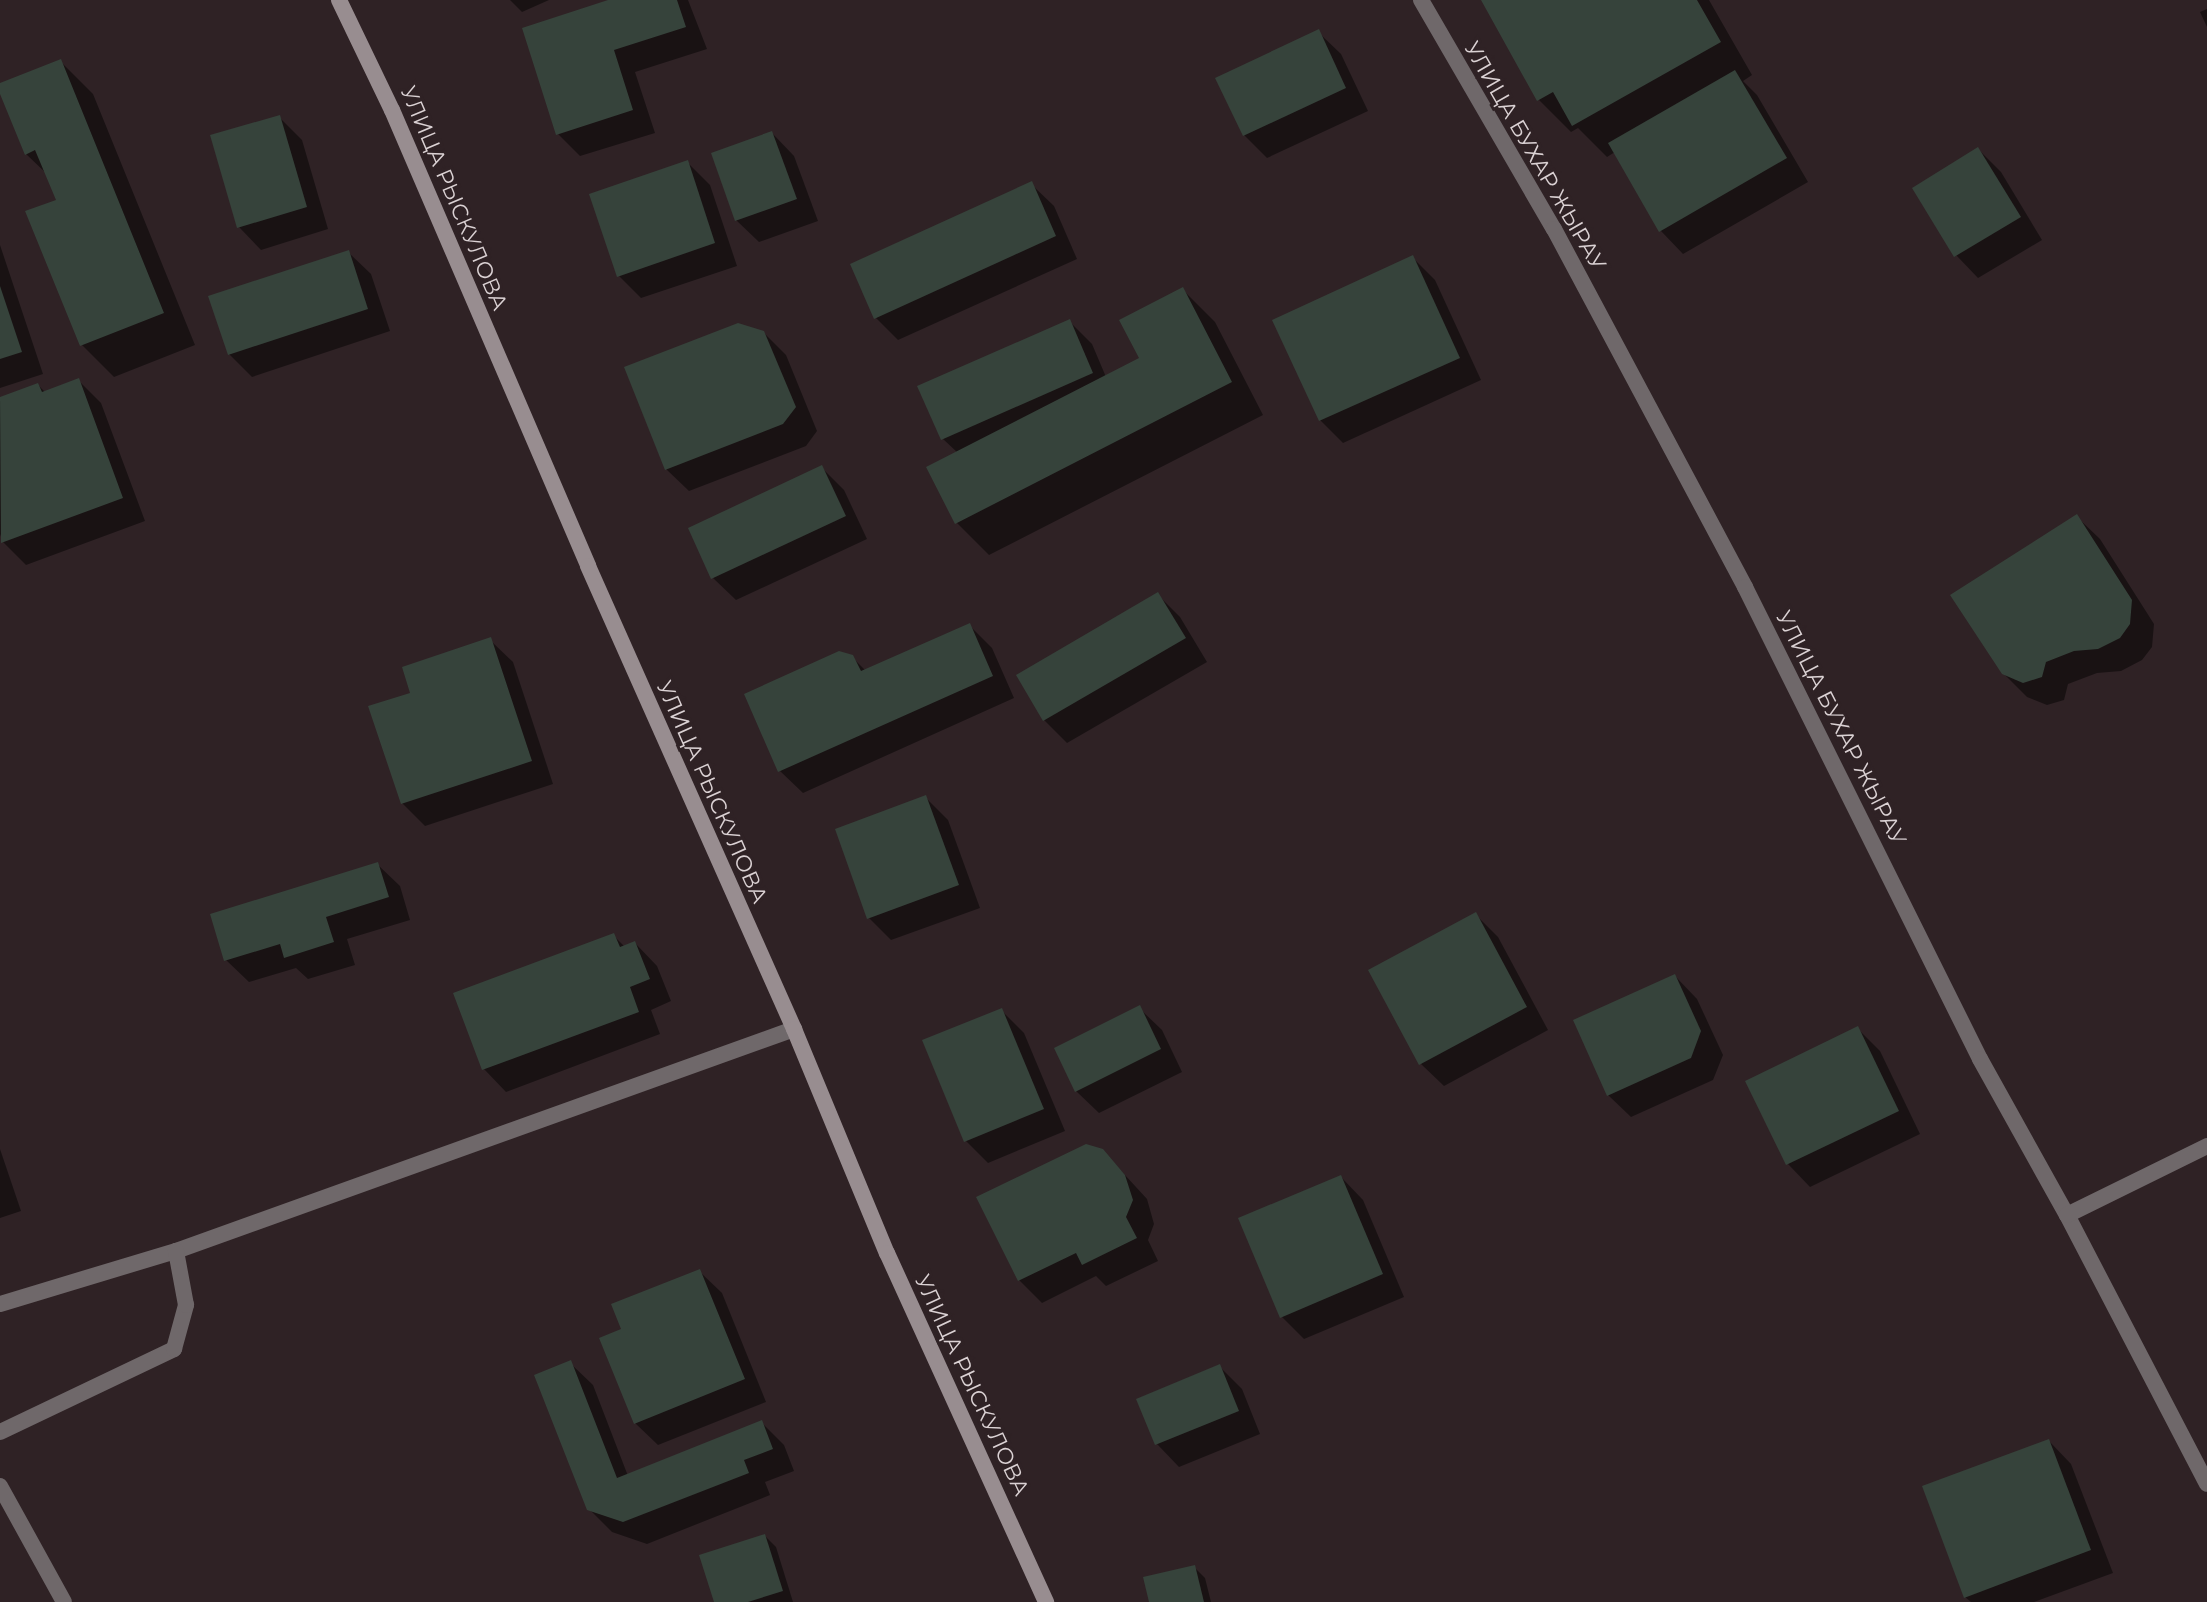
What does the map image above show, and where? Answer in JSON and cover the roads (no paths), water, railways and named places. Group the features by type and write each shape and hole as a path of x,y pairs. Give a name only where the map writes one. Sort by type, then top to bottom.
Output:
{"street":[{"name":"УЛИЦА РЫСКУЛОВА","path":"339,0 392,110 588,566 794,1029 887,1253 1046,1602"},
{"name":"УЛИЦА БУХАР ЖЫРАУ","path":"1421,0 1569,256 1745,587 1980,1059 2067,1215 2207,1484"},
{"path":"0,1304 176,1251 794,1029"},
{"path":"2067,1215 2207,1146"},
{"path":"0,1432 174,1349 186,1305 176,1251"},
{"path":"0,1486 64,1602"}]}
